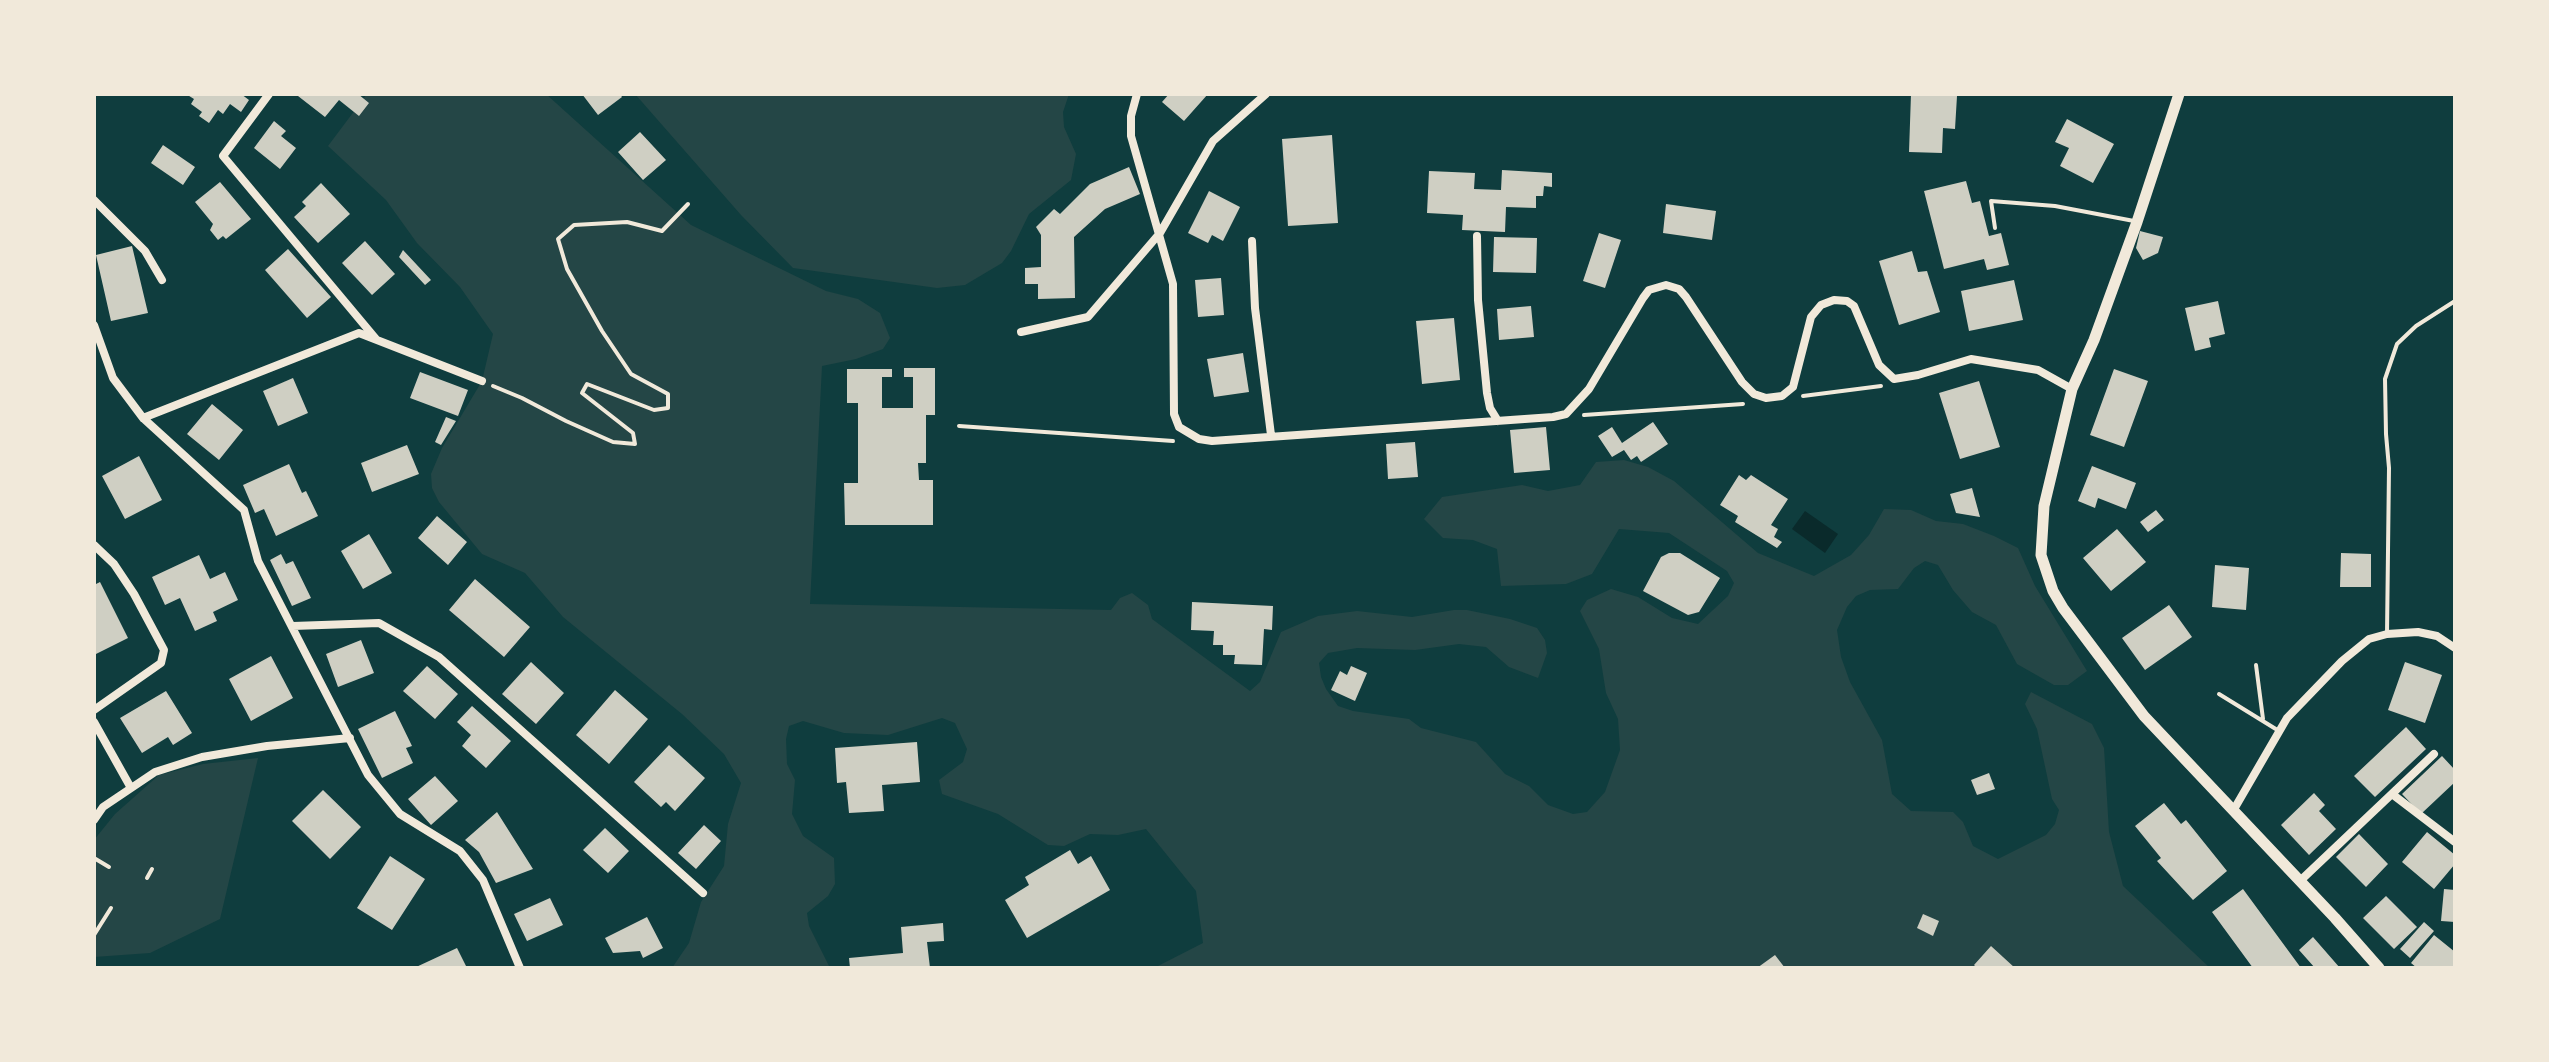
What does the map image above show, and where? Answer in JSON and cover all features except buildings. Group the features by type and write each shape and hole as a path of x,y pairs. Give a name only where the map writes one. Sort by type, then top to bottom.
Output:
{"street":[{"path":"269,94 223,156 377,340"},
{"path":"1137,94 1131,116 1131,136 1173,284 1174,414 1179,427 1199,439 1212,441 1566,414 1589,389 1649,290 1666,285 1679,289 1686,297 1742,382 1754,394 1766,398 1789,392 1796,378 1811,317 1821,305 1834,300 1847,301 1854,306 1879,365 1894,379 1971,359 2038,370 2072,389"},
{"path":"1021,332 1088,317 1160,233 1213,141 1266,94"},
{"path":"2179,94 2137,222 2094,340 2072,389 2044,506 2041,555 2063,608 2144,716 2379,968"},
{"path":"94,200 145,251 162,280"},
{"path":"1477,236 1478,300 1487,393 1490,408 1498,421"},
{"path":"1252,241 1255,308 1271,435"},
{"path":"94,325 113,378 143,418 244,510 258,561 368,775 400,814 460,851 483,880 520,968"},
{"path":"143,418 359,333 482,381"},
{"path":"94,545 114,564 128,584 164,650 161,663 94,710"},
{"path":"293,626 379,623 439,657 703,893"},
{"path":"2233,811 2287,718 2342,661 2369,639 2387,634 2418,632 2437,636 2455,648"},
{"path":"94,722 131,788"},
{"path":"94,820 103,807 155,772 202,757 267,746 350,738"},
{"path":"2300,881 2434,754"},
{"path":"2392,794 2455,842"}],"lane":[{"path":"1995,228 1991,201 2055,206 2137,222"},
{"path":"2387,634 2389,468 2385,379 2397,344 2416,326 2455,301"},
{"path":"2256,665 2263,719"},
{"path":"2219,694 2281,732"}],"path":[{"path":"482,381 613,442 635,444 633,433 582,393 587,384 654,410 668,408 668,394 631,374 567,269 558,239 574,225 627,222 662,231 688,204"},
{"path":"1798,397 1881,386 1894,379"},
{"path":"1584,415 1724,405"},
{"path":"959,426 1167,441 1199,439"},
{"path":"94,858 109,867"},
{"path":"147,878 152,869"},
{"path":"94,935 111,908"}],"shaded area":[{"path":"367,94 546,94 691,225 826,291 858,299 880,313 890,338 883,349 822,366 810,604 1111,610 1120,598 1132,593 1148,605 1152,619 1250,691 1260,682 1281,632 1318,616 1357,611 1412,617 1467,610 1510,619 1537,628 1545,640 1547,653 1538,678 1509,667 1486,647 1459,644 1415,650 1357,648 1328,653 1319,663 1321,677 1338,706 1409,719 1421,728 1476,742 1505,774 1529,786 1548,805 1573,814 1587,812 1605,792 1620,750 1618,719 1606,693 1599,649 1580,611 1587,600 1611,589 1638,597 1672,618 1698,624 1728,596 1734,583 1727,571 1669,533 1619,529 1592,574 1566,584 1501,586 1497,549 1473,540 1443,538 1424,519 1442,497 1522,485 1548,491 1580,485 1596,462 1624,460 1648,467 1674,481 1758,553 1814,576 1851,555 1869,535 1884,509 1911,510 1936,521 1963,524 1994,536 2018,548 2035,586 2087,671 2068,685 2054,685 2017,664 1996,625 1972,612 1953,590 1938,565 1925,561 1914,568 1898,589 1870,590 1856,596 1847,607 1837,630 1841,657 1850,682 1882,740 1892,794 1911,811 1953,812 1963,822 1973,846 1998,859 2046,835 2055,824 2059,810 2052,799 2037,729 2025,704 2031,692 2092,724 2104,748 2109,832 2123,886 2210,968 1154,968 1203,943 1196,891 1146,829 1118,835 1090,834 1064,846 1048,845 998,814 942,794 939,780 963,762 967,749 955,723 942,718 888,735 844,733 803,721 789,726 787,764 795,780 792,814 803,836 834,858 835,884 828,896 807,913 809,926 830,968 672,968 689,943 701,902 724,866 728,824 741,783 724,754 682,714 563,617 525,573 482,554 439,502 432,488 431,474 442,448 482,381 493,334 460,287 417,243 386,200 328,146"},
{"path":"635,94 1069,94 1063,112 1064,127 1076,154 1071,180 1029,214 1002,263 965,285 937,288 793,268 741,215"},
{"path":"1805,511 1838,534 1825,553 1792,529"},
{"path":"258,758 220,919 150,953 94,957 94,840 115,814 159,775 203,764"}]}
